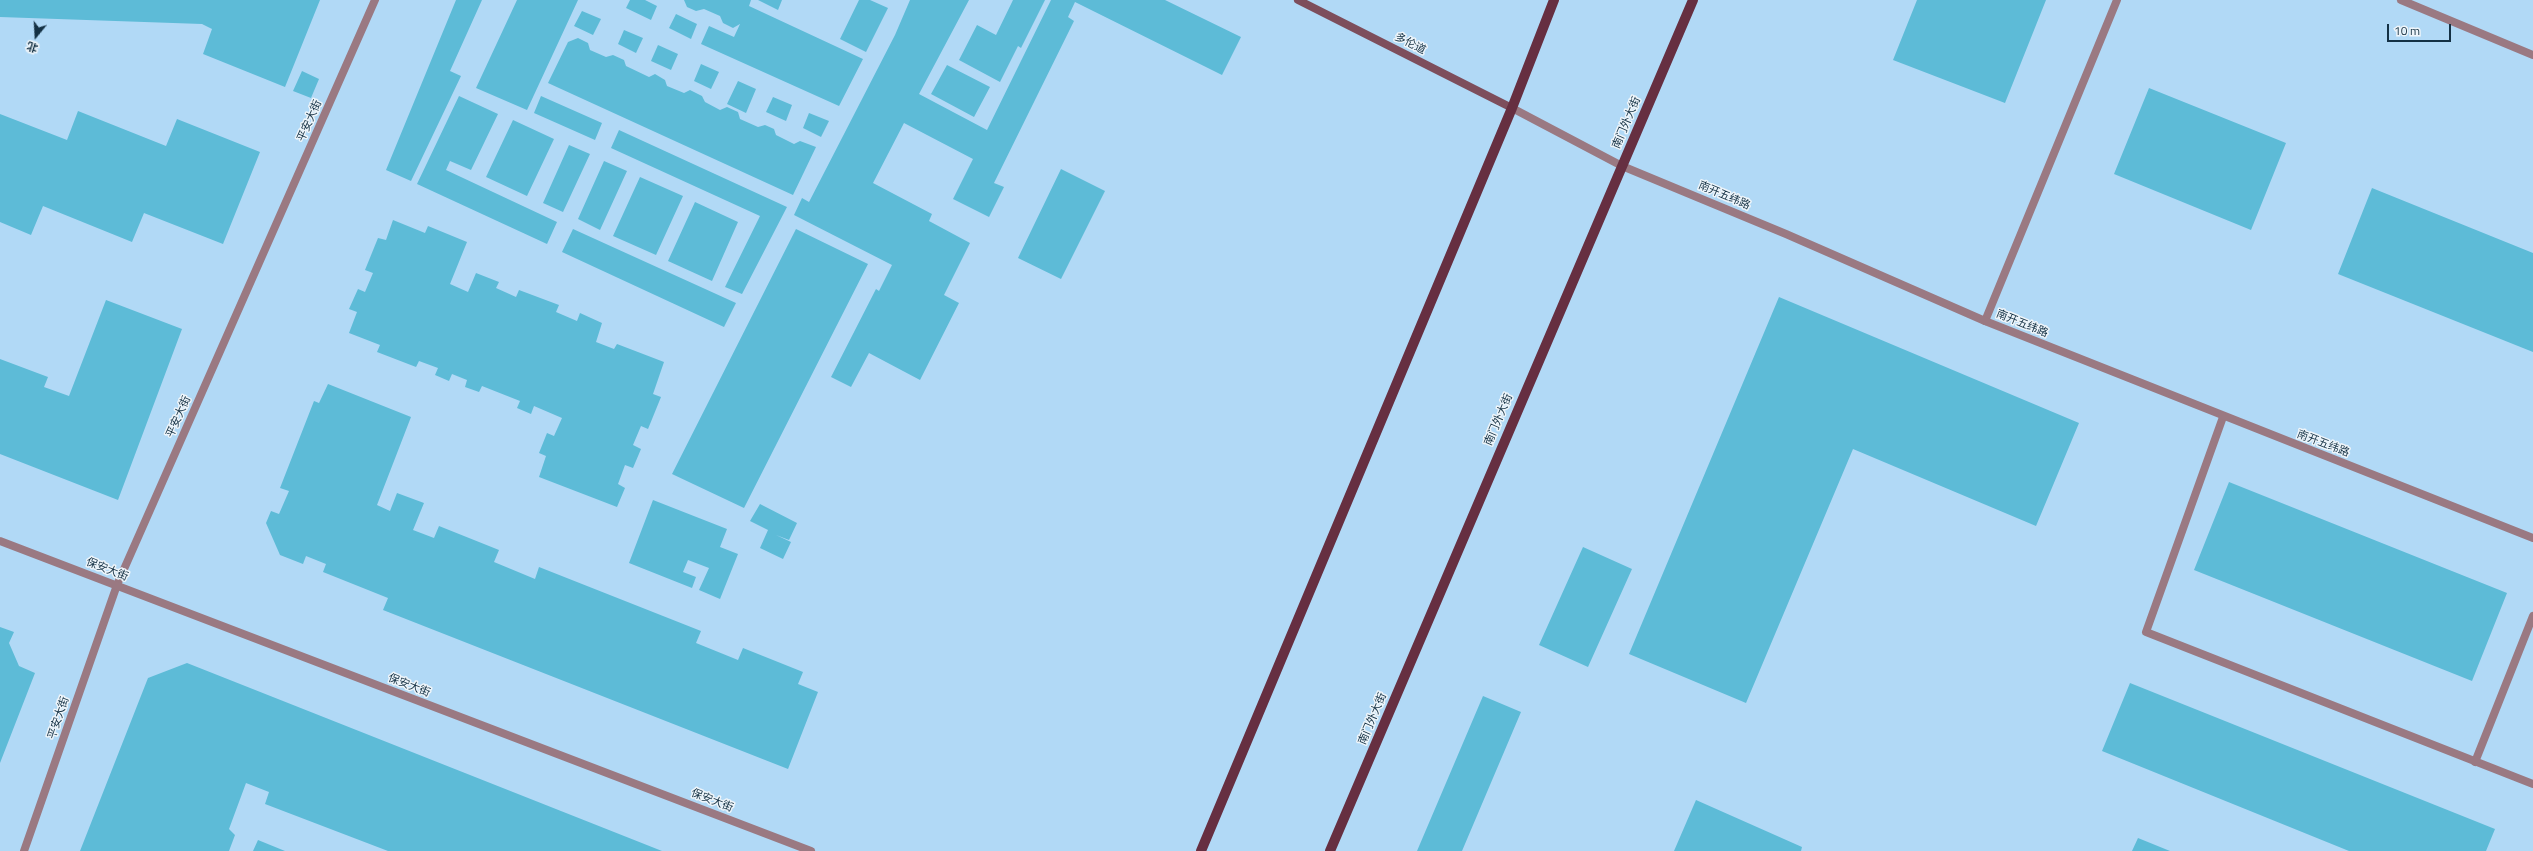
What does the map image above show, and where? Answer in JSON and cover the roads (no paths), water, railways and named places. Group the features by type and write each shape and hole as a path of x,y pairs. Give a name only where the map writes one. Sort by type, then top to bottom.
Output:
{"main road":[{"name":"多伦道","path":"1298,0 1512,108"},
{"path":"1201,851 1512,108 1554,0"},
{"name":"南门外大街","path":"1330,851 1693,0"}],"street":[{"name":"平安大街","path":"24,851 117,586 375,0"},
{"path":"1984,321 2117,0"},
{"path":"2401,0 2533,55"},
{"name":"南开五纬路","path":"1512,108 1622,166 1786,234 1984,321 2223,417 2533,538"},
{"path":"2223,417 2146,632 2533,784"},
{"name":"保安大街","path":"0,542 811,851"},
{"path":"2475,762 2533,616"}]}
